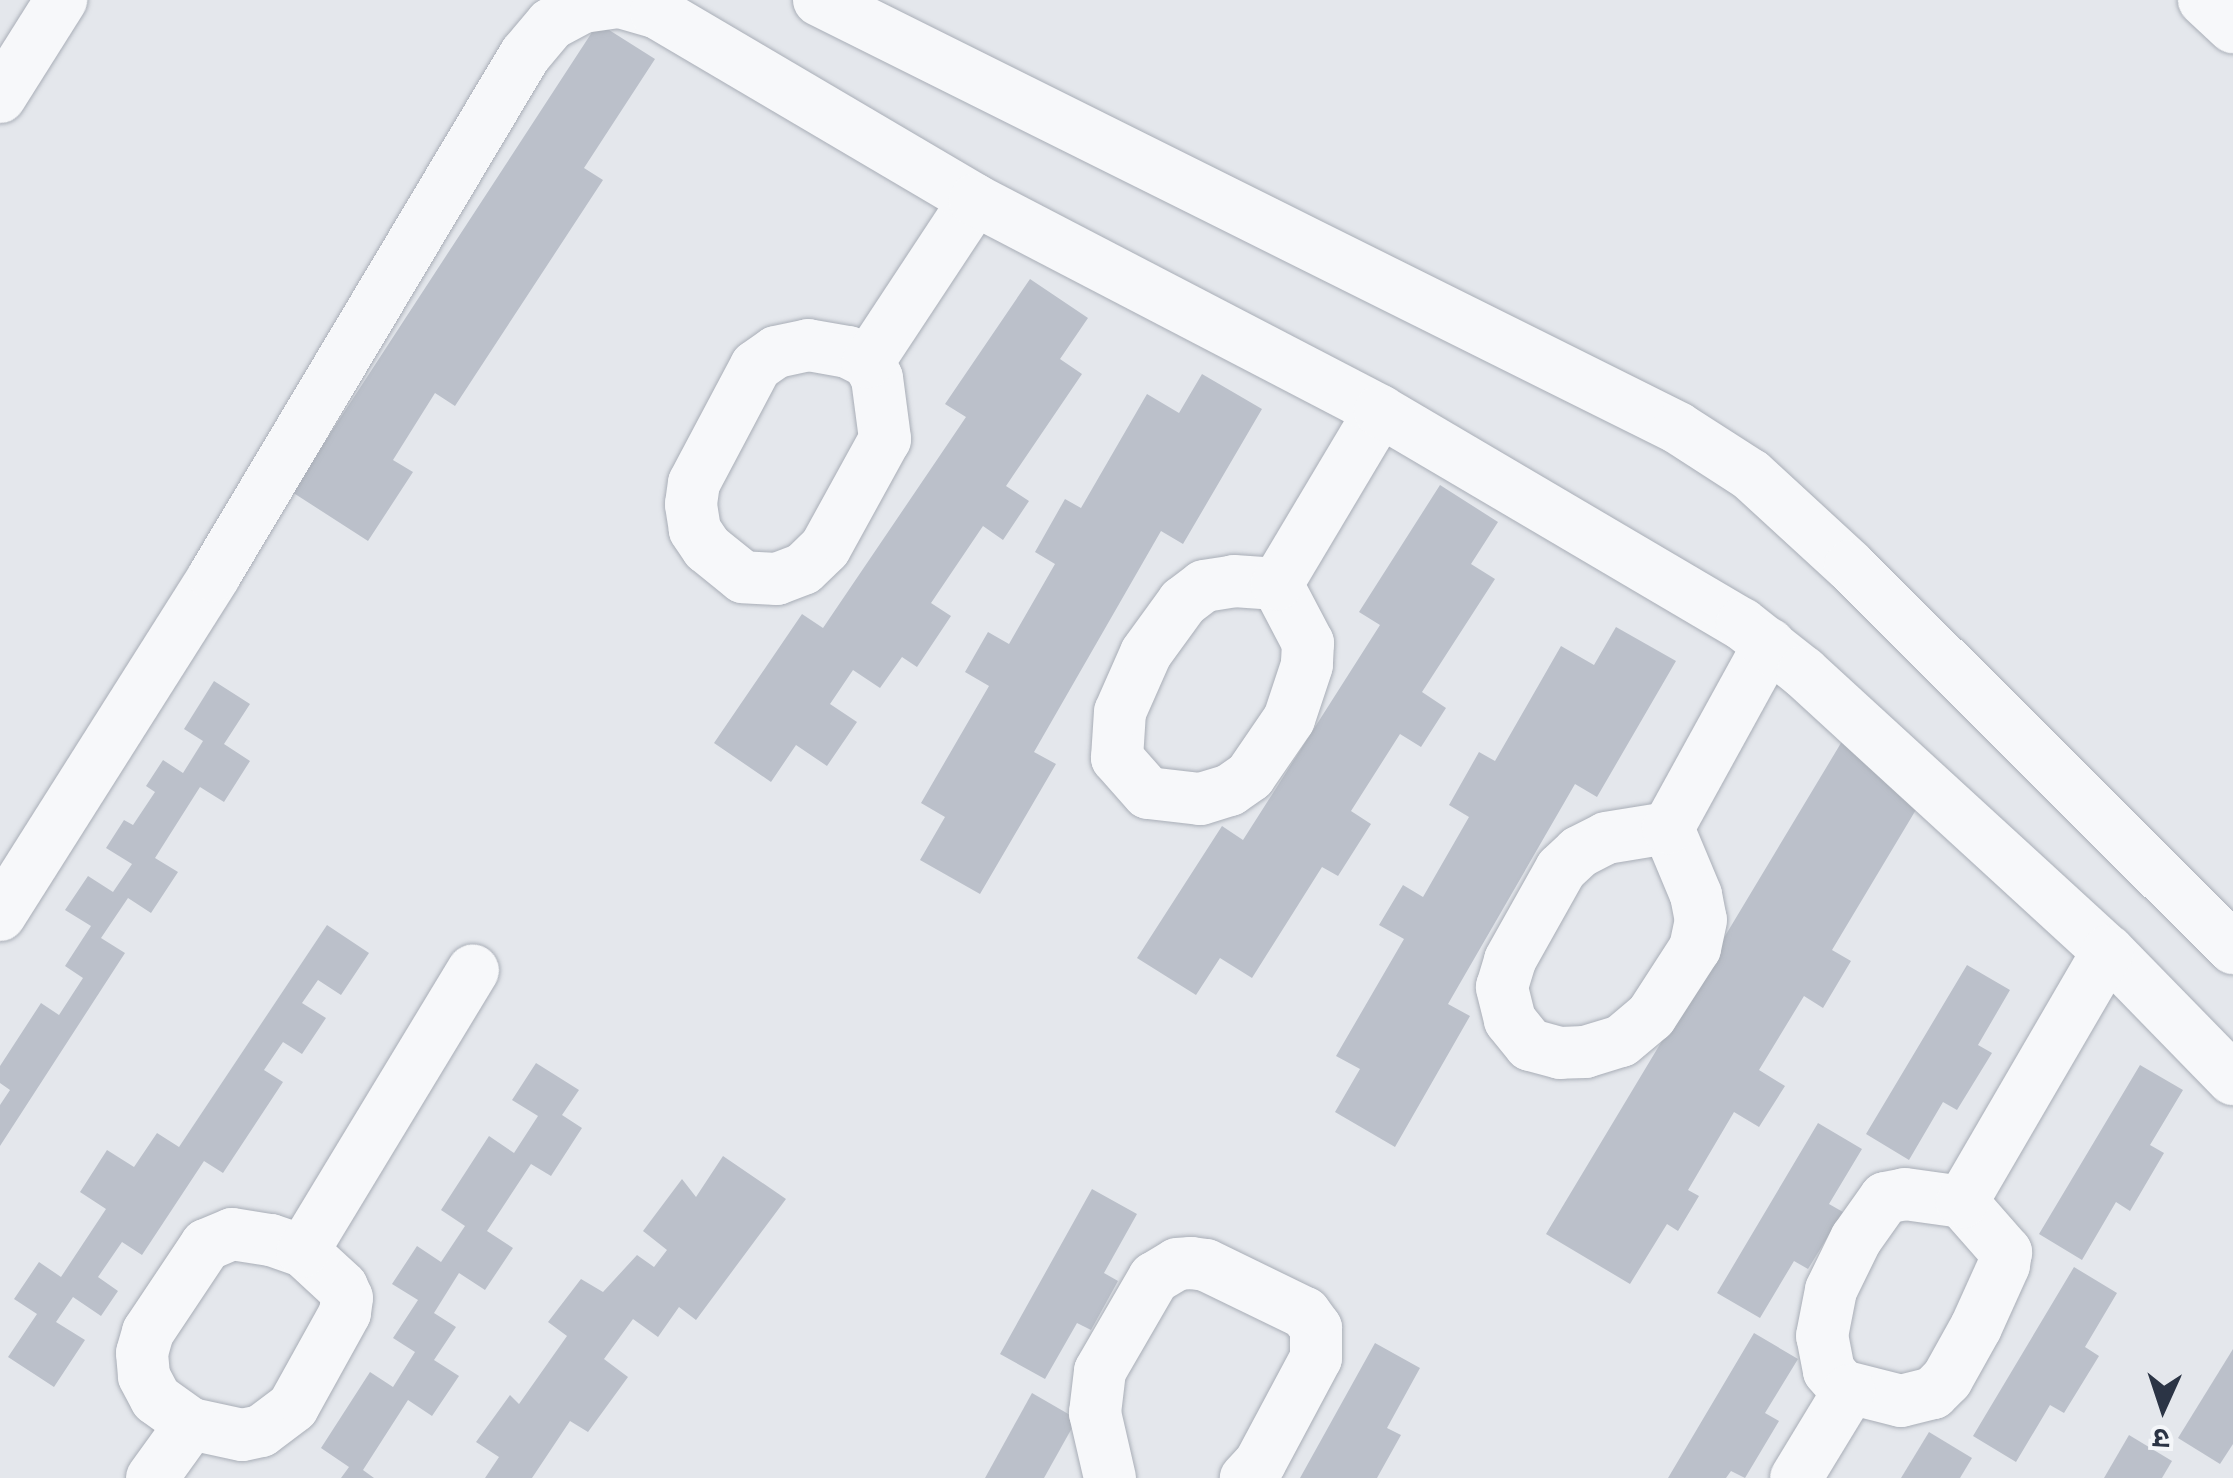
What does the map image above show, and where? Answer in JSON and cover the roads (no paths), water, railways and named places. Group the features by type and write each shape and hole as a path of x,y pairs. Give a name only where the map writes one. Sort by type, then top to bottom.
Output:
{"street":[{"path":"3,86 61,0"},
{"path":"819,0 1678,428 1751,475 1862,578 2233,948"},
{"path":"2204,0 2233,28"},
{"path":"0,916 214,576 525,55 552,24 584,7 620,2 656,12 976,200 1380,411 1690,591 1769,644 2108,951 2233,1079"},
{"path":"868,362 976,200"},
{"path":"808,346 848,352 868,362 877,378 885,439 870,472 825,548 804,569 777,579 743,577 707,548 695,530 691,504 701,464 756,366 776,352 808,346"},
{"path":"1277,584 1380,411"},
{"path":"1668,828 1769,644"},
{"path":"1962,1202 2108,951"},
{"path":"303,1251 473,970"},
{"path":"1905,1194 1962,1202 2006,1252 2004,1265 1960,1361 1933,1393 1916,1401 1875,1398 1850,1390 1828,1371 1822,1336 1831,1290 1856,1239 1885,1198 1905,1194"},
{"path":"232,1234 271,1240 303,1251 342,1287 347,1298 345,1313 293,1406 261,1431 242,1435 190,1424 156,1399 144,1376 142,1353 148,1332 206,1245 219,1237 232,1234"},
{"path":"1110,1478 1096,1413 1100,1371 1154,1278 1177,1264 1191,1262 1206,1265 1305,1314 1316,1328 1316,1358 1260,1463 1246,1478"},
{"path":"1796,1478 1850,1390"},
{"path":"152,1478 190,1424"}]}
